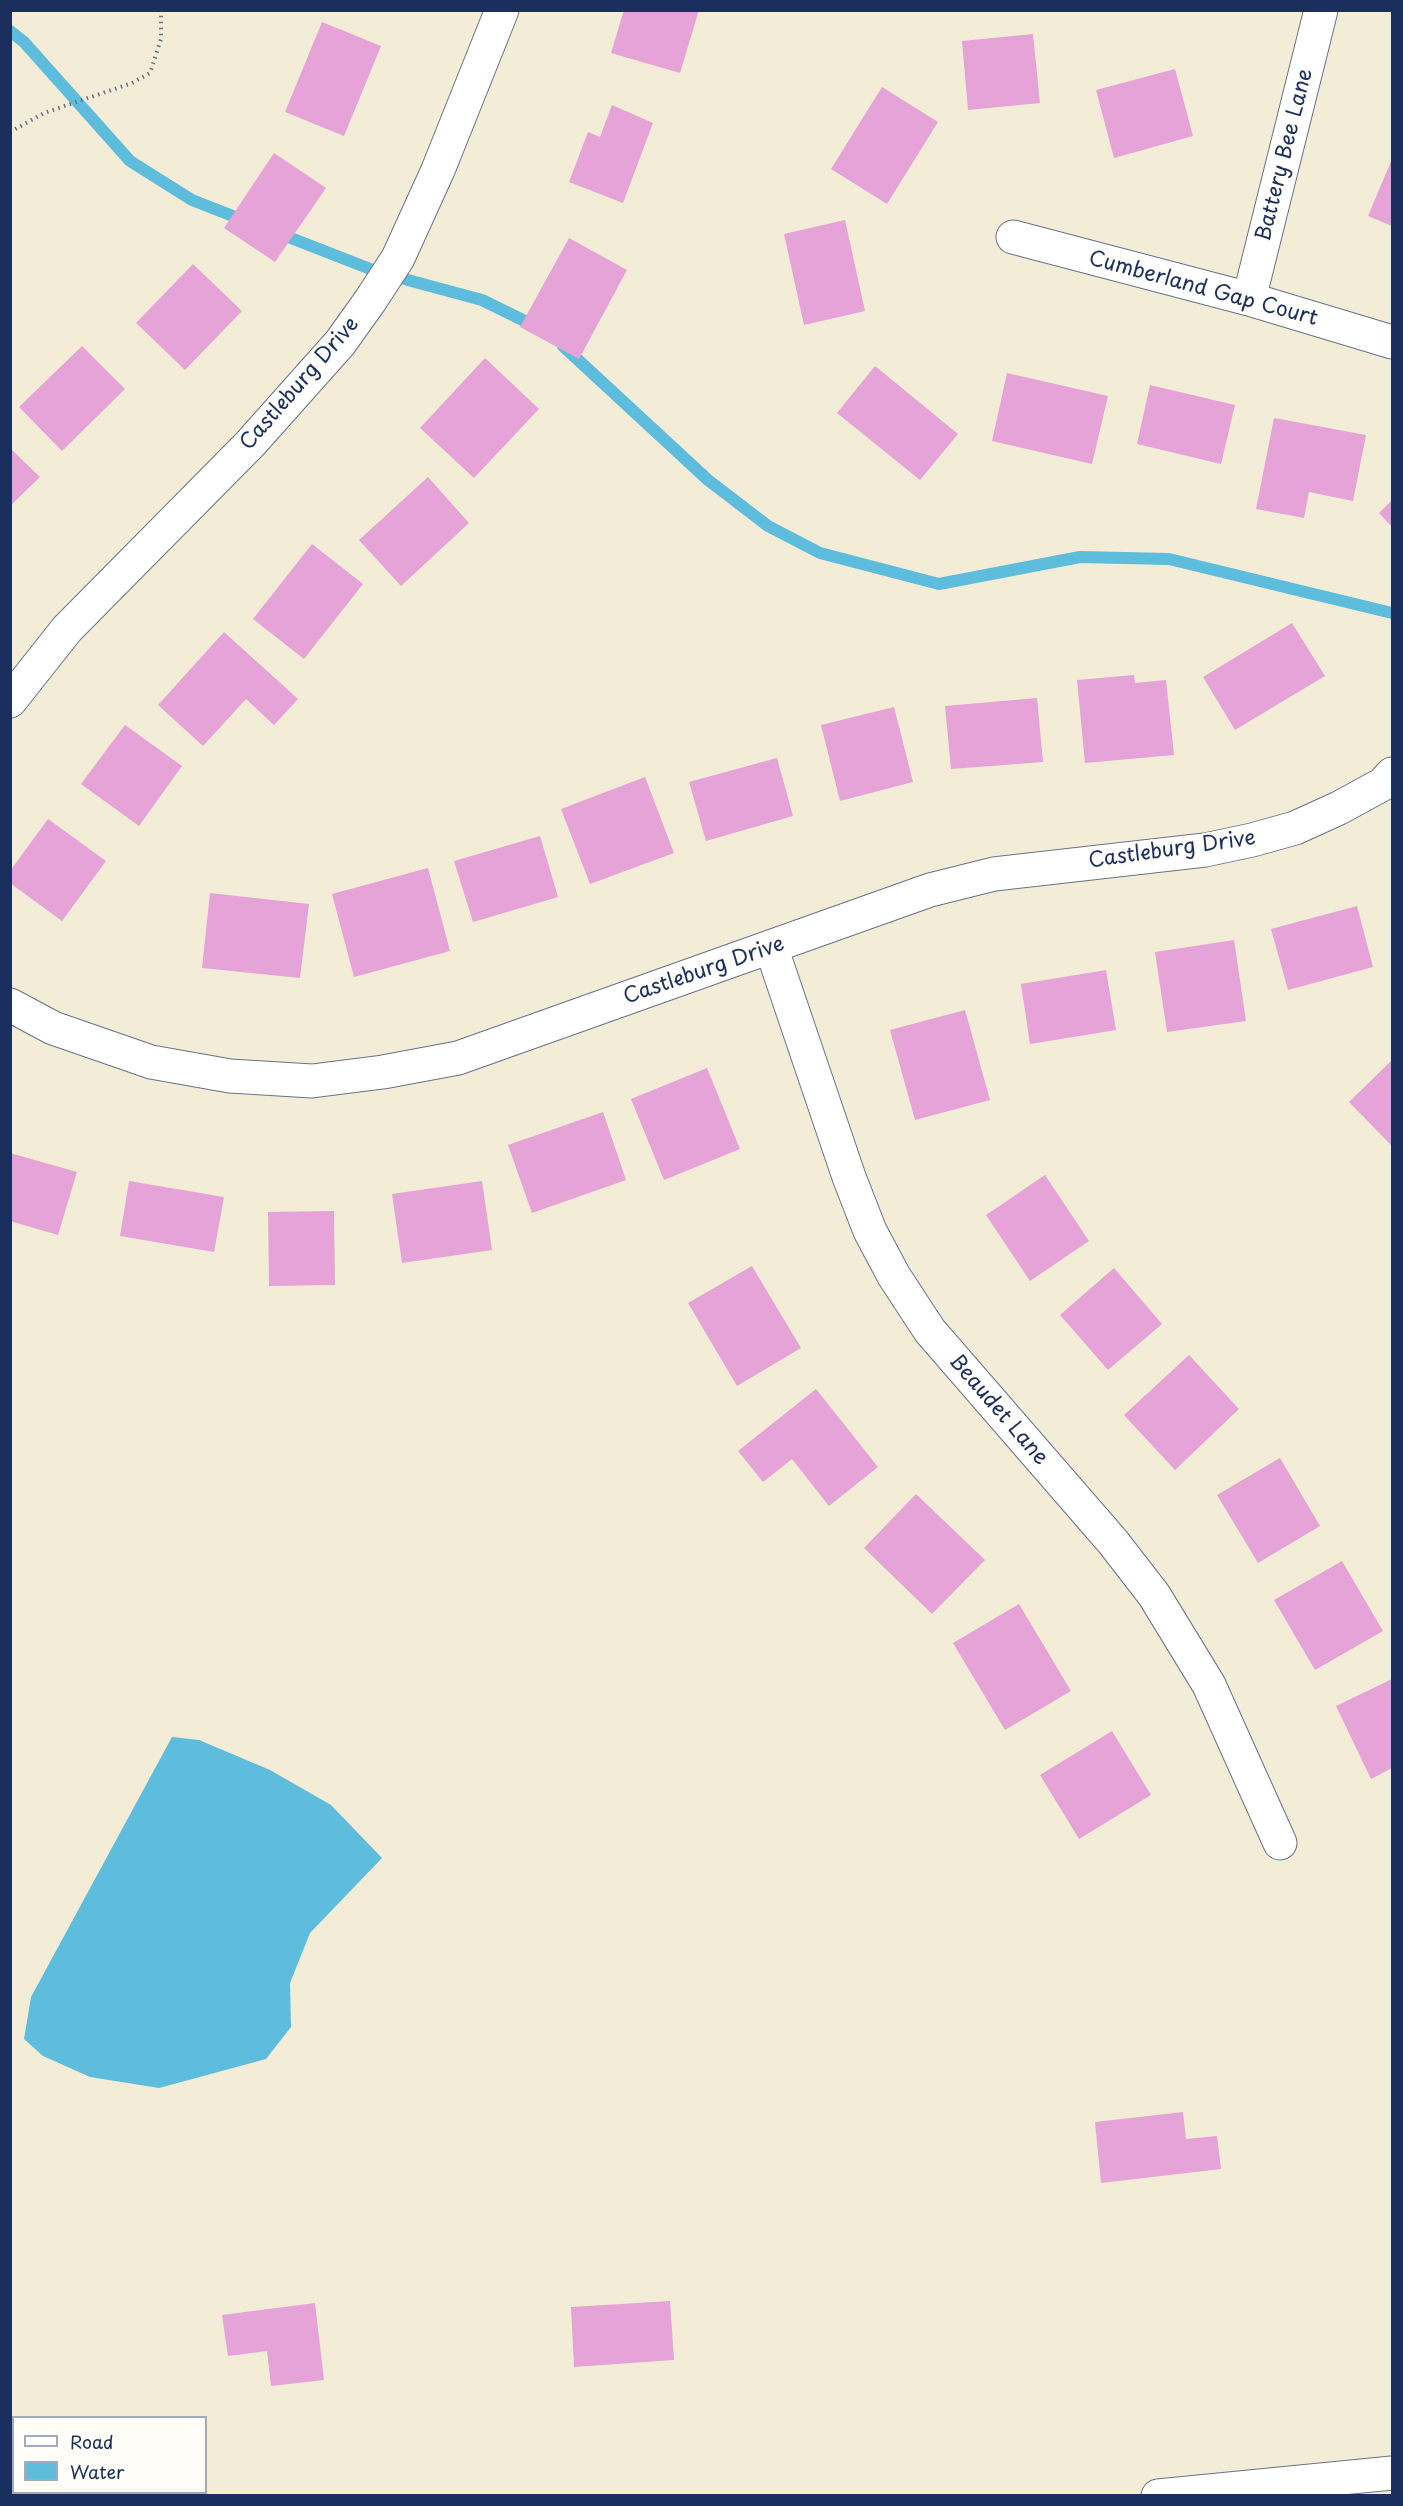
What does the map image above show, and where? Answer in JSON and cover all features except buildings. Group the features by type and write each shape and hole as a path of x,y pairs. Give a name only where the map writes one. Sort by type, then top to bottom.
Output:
{"street":[{"name":"Castleburg Drive","path":"10,701 67,629 250,444 340,344 398,258 438,170 502,10"},
{"name":"Battery Bee Lane","path":"1249,299 1321,10"},
{"name":"Cumberland Gap Court","path":"1013,237 1249,299 1392,342"},
{"name":"Castleburg Drive","path":"10,1005 53,1028 151,1062 230,1076 312,1081 383,1072 458,1058 930,890 994,874 1205,850 1252,840 1295,828 1389,786"},
{"name":"Beaudet Lane","path":"771,948 849,1177 870,1231 894,1276 930,1331 1113,1542 1154,1595 1209,1685 1280,1843"},
{"path":"1158,2496 1392,2473"}],"path":[{"path":"10,132 44,113 114,90 150,73 161,39 161,10"}],"water":[{"path":"172,1737 199,1740 270,1770 331,1805 382,1858 310,1933 290,1983 291,2027 266,2059 159,2088 90,2077 43,2056 24,2039 31,1997"}],"waterway":[{"path":"10,31 24,42 130,161 192,200 248,222"},
{"path":"278,233 378,272 482,300 537,327"},
{"path":"563,346 708,480 768,526 820,553 939,584 1080,557 1169,559 1392,613"}]}
